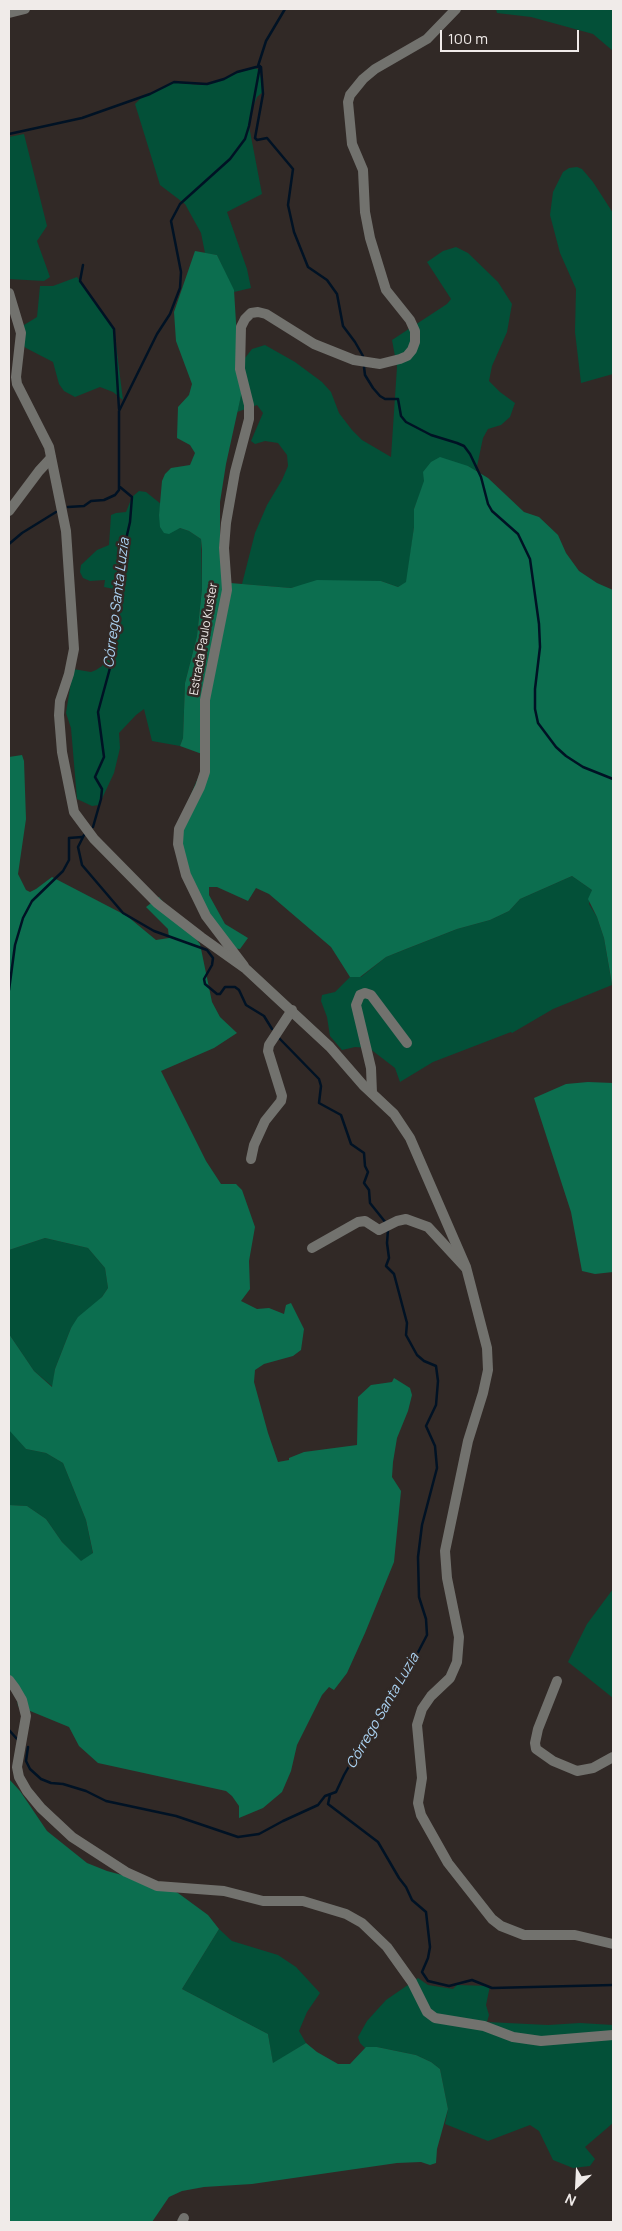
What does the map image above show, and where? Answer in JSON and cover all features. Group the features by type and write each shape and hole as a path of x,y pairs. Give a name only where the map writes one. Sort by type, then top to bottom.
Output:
{"street":[{"path":"9,12 25,9"},
{"name":"Estrada Paulo Kuster","path":"246,969 206,916 186,875 178,844 179,829 200,787 205,772 205,700 227,590 224,548 226,523 235,472 250,419 249,405 240,369 242,327 245,319 251,314 258,312 266,314 314,344 354,360 380,364 407,356 412,350 416,342 415,331 410,320 386,290 370,238 365,212 363,170 352,144 347,112 348,102 350,95 363,79 375,69 427,39 438,30 456,9"},
{"path":"9,293 21,333 16,376 17,384 42,431 51,458 66,531 74,640 73,657 60,701 59,715 62,752 74,812 94,839 157,902 246,969 292,1010 330,1047 402,1125 466,1267 487,1348 488,1370 484,1393 468,1441 446,1551 447,1578 459,1637 457,1662 450,1678 422,1709 417,1724 422,1778 418,1803 421,1815 448,1863 492,1919 501,1926 524,1934 574,1935 613,1944"},
{"path":"9,511 51,458"},
{"path":"372,1093 371,1068 356,1005 360,995 365,993 371,995 408,1043"},
{"path":"251,1159 254,1145 265,1121 281,1101 282,1096 268,1050 269,1045 292,1010"},
{"path":"312,1248 358,1222 365,1221 379,1230 397,1221 406,1219 428,1227 466,1267"},
{"path":"9,1680 16,1688 25,1709 25,1731 18,1767 19,1777 26,1791 72,1837 126,1872 157,1886 224,1891 263,1901 303,1901 346,1914 362,1923 387,1947 412,1982 427,2012 435,2018 484,2026 513,2036 541,2041 613,2035"},
{"path":"557,1681 538,1729 535,1743 536,1749 553,1761 577,1771 593,1768 613,1757"}],"green space":[{"path":"496,9 613,9 613,51 593,34 531,17 497,13"},
{"path":"253,67 259,70 264,91 257,97 252,109 249,126 262,194 227,212 247,269 251,288 234,292 217,255 205,253 201,233 185,204 160,185 135,104 144,95 166,87 171,82 200,85 215,82"},
{"path":"24,134 47,226 37,241 50,277 44,281 9,279 9,137"},
{"path":"577,167 582,169 593,182 613,213 613,374 581,383 575,332 576,289 560,253 550,215 553,192 563,172 569,168"},
{"path":"456,247 468,253 498,282 512,304 507,332 492,366 489,381 515,403 510,417 501,425 488,429 483,438 476,471 468,466 425,481 414,509 414,527 407,582 398,587 381,581 291,588 242,584 255,533 267,505 288,466 287,455 278,443 265,441 255,444 251,441 263,413 257,405 237,412 244,382 245,358 252,349 265,345 295,362 322,382 331,392 339,413 362,440 391,457 397,367 392,340 447,304 451,299 427,262 443,251"},
{"path":"195,251 217,255 234,290 237,339 244,382 226,464 220,502 220,536 230,583 291,588 317,580 381,581 398,587 406,582 414,527 414,509 424,481 423,472 431,462 440,457 468,466 488,478 524,512 539,517 558,535 566,553 579,571 597,583 613,590 613,990 604,938 588,899 592,890 572,876 520,899 509,911 490,920 457,929 386,957 360,977 350,977 331,947 269,894 256,888 248,901 217,887 209,887 209,895 225,924 248,938 240,949 232,948 185,874 179,822 202,769 202,754 180,746 183,738 185,683 197,636 202,589 202,550 201,539 189,531 180,528 169,534 164,533 160,527 159,515 162,481 165,474 171,468 190,465 195,453 190,445 177,438 178,407 189,395 192,384 176,341 174,312"},
{"path":"77,277 114,329 123,400 113,392 100,387 75,397 64,391 59,384 53,362 26,348 16,340 18,331 37,317 40,286 53,286"},
{"path":"139,491 146,492 161,504 159,515 172,530 180,528 189,531 201,539 202,589 197,636 185,683 183,738 180,746 152,741 144,709 119,733 120,748 114,773 99,805 92,806 77,799 71,728 66,713 73,669 91,672 96,670 102,666 108,653 113,640 111,615 118,598 114,589 104,587 105,580 90,581 83,578 80,572 81,565 97,550 109,545 111,515 126,512 132,497"},
{"path":"22,755 24,761 26,819 18,874 26,890 30,892 36,889 52,877 127,916 156,940 169,938 168,929 146,907 159,897 200,944 212,1002 220,1017 237,1033 214,1048 161,1071 206,1161 221,1184 236,1184 242,1190 255,1227 249,1261 250,1289 241,1301 257,1309 269,1308 284,1314 286,1305 291,1303 304,1329 301,1350 293,1356 264,1364 255,1370 254,1382 278,1462 289,1460 289,1458 304,1452 357,1445 358,1397 371,1385 392,1382 394,1378 410,1388 412,1395 397,1438 393,1462 392,1477 401,1491 394,1562 365,1633 347,1673 334,1690 329,1687 322,1695 297,1745 291,1771 282,1792 263,1808 239,1818 239,1806 226,1791 98,1763 79,1746 69,1727 18,1706 17,1697 9,1680 9,1505 27,1506 46,1519 62,1542 81,1561 93,1553 86,1520 63,1463 46,1453 26,1449 9,1430 9,1334 34,1371 52,1387 55,1369 71,1328 78,1317 102,1297 108,1288 105,1268 88,1248 45,1238 9,1250 9,757"},
{"path":"572,876 592,890 589,904 597,917 604,938 612,985 553,1009 512,1033 433,1062 400,1082 395,1068 369,1048 355,1047 342,1050 330,1036 327,1017 321,1001 322,995 335,992 350,977 361,977 386,957 457,929 490,920 509,911 520,899"},
{"path":"588,1082 613,1083 613,1272 595,1274 582,1271 571,1212 534,1098 566,1084"},
{"path":"45,1238 88,1248 105,1268 108,1288 102,1297 71,1328 55,1369 53,1387 34,1371 9,1334 9,1250"},
{"path":"9,1428 26,1449 46,1453 63,1463 86,1520 93,1554 81,1562 62,1542 46,1519 27,1506 9,1505"},
{"path":"613,1589 613,1698 568,1662 587,1624"},
{"path":"9,1779 20,1791 47,1831 87,1863 107,1871 163,1886 178,1893 208,1915 219,1929 182,1989 268,2034 273,2063 306,2043 338,2064 350,2064 366,2047 377,2047 416,2055 431,2062 440,2069 448,2109 437,2149 436,2163 430,2165 421,2162 397,2163 252,2184 204,2187 182,2191 169,2197 152,2222 9,2222"},
{"path":"219,1929 232,1941 278,1955 296,1967 320,1993 307,2012 299,2031 306,2043 273,2064 268,2034 182,1989"},
{"path":"418,1978 428,1985 453,1989 457,1985 490,1986 486,2005 489,2015 487,2022 548,2025 580,2023 613,2025 613,2123 585,2147 595,2159 590,2166 573,2168 553,2160 539,2131 530,2125 488,2141 445,2124 448,2109 440,2069 431,2062 416,2055 377,2047 365,2048 360,2043 358,2037 367,2021 386,2000"}],"waterway":[{"name":"Córrego Santa Luzia","path":"258,66 266,41 285,9"},
{"path":"9,134 82,118 150,94 174,82 207,84 224,79 237,72 260,66"},
{"name":"Córrego Santa Luzia","path":"68,507 84,506 91,501 104,500 115,495 119,490 119,411 157,334 170,314 180,288 181,272 171,221 180,204 230,159 245,139 260,66"},
{"path":"261,67 263,94 255,138 257,140 267,138 293,169 288,205 294,232 308,267 327,280 337,294 343,326 363,356"},
{"path":"83,265 80,281 114,329 119,409"},
{"path":"364,367 365,375 380,396 385,399 398,399 401,416 406,422 431,435 464,446 470,454 481,477 488,504 492,511 518,534 530,559 539,624 540,647 535,689 535,709 538,723 556,747 566,756 583,767 613,779"},
{"name":"Córrego Santa Luzia","path":"93,827 102,789 95,777 104,757 98,712 116,642 114,617 118,606 120,590 118,574 130,522 132,497 120,487"},
{"path":"9,544 22,533 56,512"},
{"name":"Córrego Santa Luzia","path":"84,835 78,847 82,865 123,913 154,931 207,950 213,958 212,965 204,979 205,984 217,994 220,994 225,987 235,987 239,990 246,1005 264,1016 272,1029"},
{"path":"9,990 15,945 23,918 32,901 63,871 69,860 69,838 82,837"},
{"name":"Córrego Santa Luzia","path":"279,1038 319,1079 321,1086 319,1103 341,1115 351,1144 364,1153 365,1166 368,1172 364,1183 369,1190 370,1203 386,1223"},
{"name":"Córrego Santa Luzia","path":"28,1747 26,1761 30,1769 41,1779 86,1791 106,1801 176,1816 238,1837 259,1834 318,1805 325,1796 336,1792 385,1703 414,1660 427,1635 426,1619 419,1597 418,1557 422,1525 437,1468 435,1446 426,1426 436,1405 438,1381 436,1366 424,1361 417,1355 406,1335 407,1323 394,1274 386,1266 389,1258 388,1230"},
{"path":"9,1730 17,1739"},
{"name":"Córrego Santa Luzia","path":"330,1795 328,1804 378,1842 412,1900 426,1912 430,1947 422,1972 428,1981 449,1986 472,1980 492,1988 613,1985"}]}
